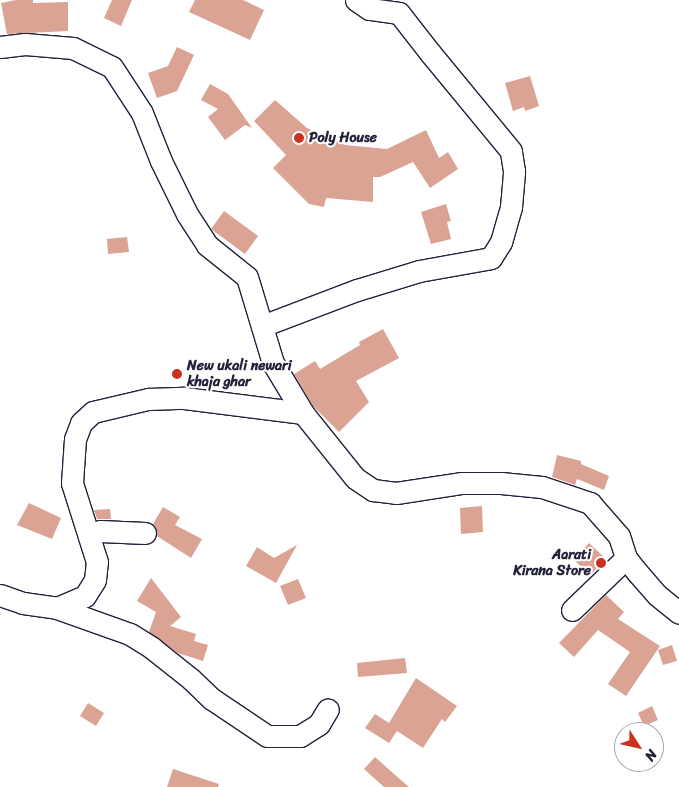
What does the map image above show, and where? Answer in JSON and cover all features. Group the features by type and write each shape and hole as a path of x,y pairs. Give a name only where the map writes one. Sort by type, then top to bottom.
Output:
{"street":[{"path":"262,326 357,290 419,271 491,258 502,242 511,207 514,171 512,150 431,54 400,12 369,9 356,0"},
{"path":"0,47 25,44 74,48 112,67 142,113 187,214 202,238 207,245 247,277 273,363 303,413 356,478 374,490 396,493 462,483 501,483 542,487 590,503 619,536 626,558 657,594 679,613"},
{"path":"57,608 85,596 96,580 97,562 72,483 75,439 81,423 94,412 148,398 184,398 303,413"},
{"path":"89,536 100,531 145,533"},
{"path":"572,610 626,558"},
{"path":"0,595 23,603 57,608 130,634 152,648 191,679 212,699 267,736 300,736 318,724 328,709"}],"building":[{"path":"16,0 33,0 33,3 68,2 68,31 7,34 1,3"},
{"path":"112,0 132,0 121,26 104,18"},
{"path":"195,0 243,0 264,10 250,40 189,12"},
{"path":"177,47 194,55 177,91 157,98 148,73 168,66"},
{"path":"530,76 539,106 525,111 524,107 513,111 505,83"},
{"path":"210,84 228,94 252,128 245,125 225,140 208,117 218,109 201,100"},
{"path":"275,100 307,128 345,145 387,149 426,130 439,158 448,152 458,169 430,188 413,162 380,177 373,177 373,202 326,198 324,207 309,204 273,168 286,155 254,121"},
{"path":"446,204 451,221 447,222 451,239 431,244 421,212"},
{"path":"224,211 258,236 245,254 211,229"},
{"path":"127,237 129,252 108,254 107,239"},
{"path":"383,329 399,358 356,381 369,402 339,432 313,406 294,374 315,361 320,369 360,345 359,342"},
{"path":"557,455 581,461 581,464 609,476 604,490 577,479 575,485 552,477"},
{"path":"29,503 61,518 52,539 17,525"},
{"path":"482,506 483,532 461,534 460,508"},
{"path":"163,507 180,517 175,525 202,539 191,558 157,536 156,528 153,524"},
{"path":"110,509 111,519 97,519 94,510"},
{"path":"589,543 606,559 590,575 574,560"},
{"path":"297,545 276,583 246,566 257,547 274,558"},
{"path":"151,578 181,617 170,626 196,634 194,641 208,645 203,661 178,653 149,632 156,612 137,601"},
{"path":"298,579 306,598 288,605 280,586"},
{"path":"606,595 624,612 618,619 660,646 626,696 608,684 630,652 598,630 574,657 559,643"},
{"path":"672,645 677,661 663,665 658,650"},
{"path":"405,658 407,673 358,677 357,663"},
{"path":"416,678 457,706 445,722 442,719 423,748 397,731 389,743 365,728 375,714 389,723"},
{"path":"88,703 104,713 96,726 80,716"},
{"path":"652,706 658,720 642,722 638,713"},
{"path":"375,757 409,787 384,787 364,769"},
{"path":"173,769 219,784 218,787 167,787"}],"place":[{"name":"Poly House","path":"299,138"},
{"name":"New ukali newari khaja ghar","path":"177,374"},
{"name":"Aarati Kirana Store","path":"601,563"}]}
